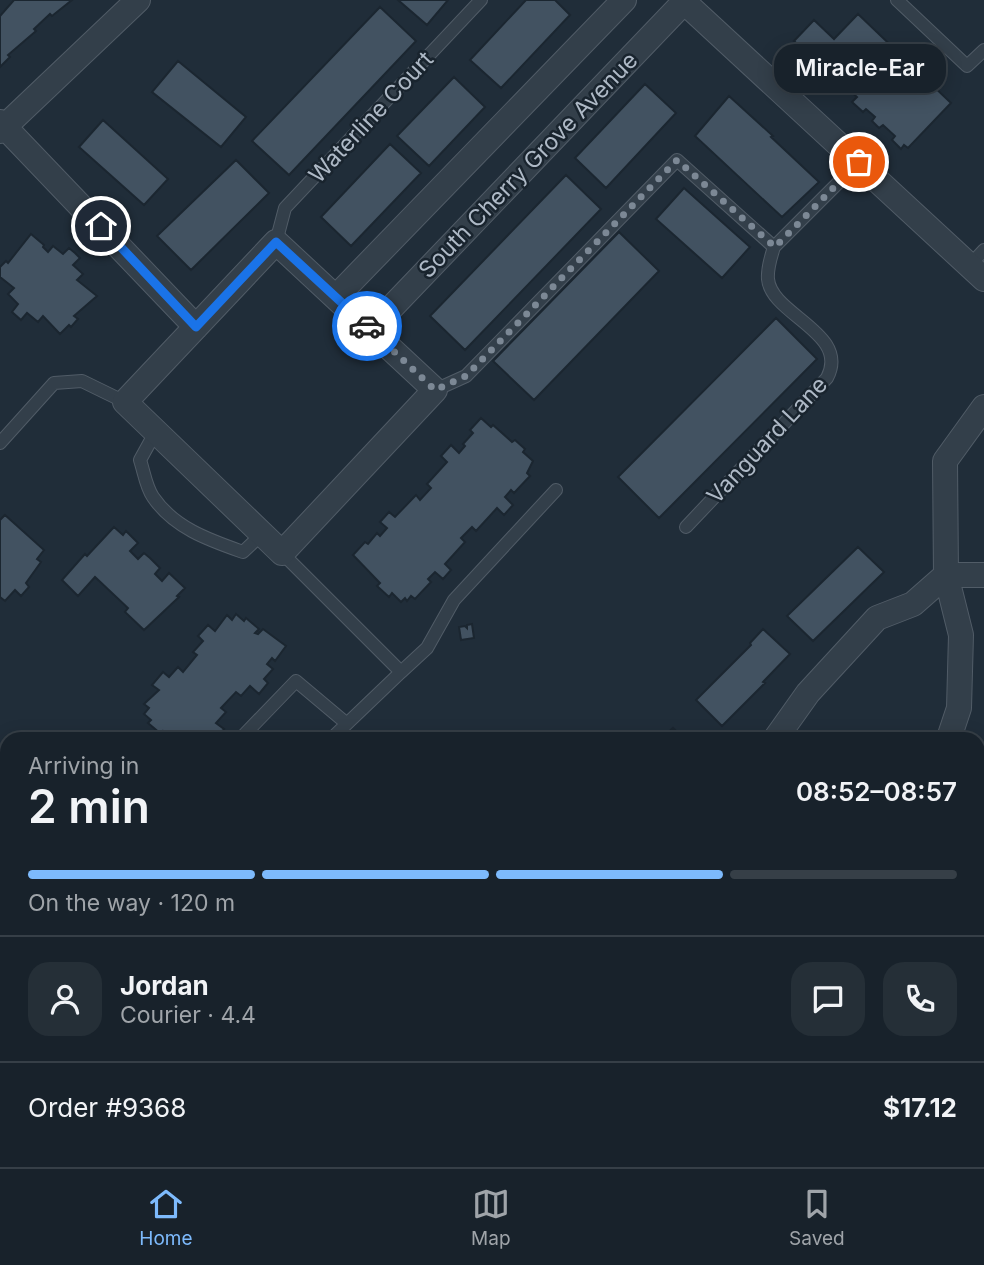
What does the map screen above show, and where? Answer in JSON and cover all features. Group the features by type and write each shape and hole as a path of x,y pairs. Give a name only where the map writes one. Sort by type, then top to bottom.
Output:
{"street":[{"path":"138,0 2,126 196,327"},
{"name":"South Cherry Grove Avenue","path":"336,298 624,0"},
{"path":"684,1 859,162 979,265"},
{"name":"South Cherry Grove Avenue","path":"370,330 684,1"},
{"path":"276,242 336,298 435,390 282,553 125,402 276,242"},
{"path":"952,732 959,708 961,635 946,575 945,461 984,407"},
{"path":"780,732 808,693 877,618 913,604 946,575 984,575"}],"lane":[{"name":"Waterline Court","path":"276,242 285,208 481,0"},
{"path":"897,0 967,66 984,50"},
{"path":"435,390 466,376 677,160 775,247 859,162"},
{"name":"Vanguard Lane","path":"686,527 827,378 832,368 828,346 775,295 768,282 768,268 775,247"},
{"path":"0,443 54,383 82,381 125,402"},
{"path":"156,431 140,460 152,495 170,516 203,538 243,552 262,534"},
{"path":"338,732 427,648 454,600 556,490"},
{"path":"282,553 401,672"},
{"path":"248,732 296,681 346,723"}],"building":[{"path":"14,0 72,0 52,16 50,14 34,29 36,31 8,55 10,57 0,67 0,16"},
{"path":"398,0 448,0 427,25"},
{"path":"526,0 555,0 570,15 501,88 470,60"},
{"path":"380,7 416,41 289,175 252,141"},
{"path":"858,14 951,103 908,148 904,145 901,149 892,140 895,136 883,125 879,128 872,121 875,117 866,109 863,112 852,102 857,97 847,88 841,93 830,83 835,79 810,55 806,59 793,47 797,44 794,41 814,20 834,39"},
{"path":"178,61 246,117 221,147 152,92"},
{"path":"454,77 485,107 429,166 397,136"},
{"path":"645,84 676,113 606,188 575,158"},
{"path":"729,96 819,182 782,217 695,136"},
{"path":"103,120 168,179 144,205 79,147"},
{"path":"390,144 421,173 351,246 321,217"},
{"path":"236,160 269,193 191,270 157,236"},
{"path":"566,175 601,209 465,350 430,316"},
{"path":"684,188 750,247 722,278 656,219"},
{"path":"619,232 659,271 534,400 493,361"},
{"path":"31,234 48,252 53,246 63,254 69,248 75,253 80,258 73,265 83,274 77,280 97,296 74,316 78,319 71,327 69,325 60,334 43,316 38,322 27,313 21,320 12,312 18,304 8,294 14,288 0,277 0,267 6,261 8,263"},
{"path":"776,318 817,359 659,518 618,477"},
{"path":"481,418 525,449 523,452 533,461 527,473 530,476 514,493 511,490 505,497 513,505 504,515 497,508 476,531 472,527 461,538 465,542 445,564 451,570 443,579 435,572 428,579 431,582 415,599 411,596 407,601 405,598 401,602 392,593 389,597 377,586 380,583 353,555 365,542 368,544 377,533 380,536 387,528 380,522 389,512 395,517 416,495 420,500 431,488 427,484 447,462 441,456 451,445 459,453 473,433 470,430"},
{"path":"5,515 44,550 37,559 41,562 26,583 29,587 21,596 15,590 5,601 0,597 0,520"},
{"path":"114,527 123,535 126,531 138,543 130,551 138,559 144,553 150,558 160,568 155,574 162,581 169,573 185,588 144,630 125,612 128,608 95,577 78,596 62,580"},
{"path":"858,547 884,572 813,641 787,616"},
{"path":"236,614 244,621 246,618 259,629 255,633 258,634 263,629 286,646 275,661 272,658 267,664 273,669 264,679 268,683 259,694 250,686 241,696 236,692 221,708 226,712 216,723 224,729 221,732 159,732 148,723 151,720 144,714 149,708 144,704 159,690 152,685 163,672 169,677 178,667 183,672 197,655 193,652 203,641 198,636 208,625 215,631 227,615 232,620"},
{"path":"472,624 474,638 461,640 459,627 467,628 467,625"},
{"path":"763,629 790,654 722,726 696,700 751,645"}],"way so far":[{"path":"367,326 435,390 466,376 677,160 775,247 859,162"}],"place":[{"name":"Miracle-Ear","path":"859,162"}],"route":[{"path":"101,226 196,327 276,242 367,326"}]}
